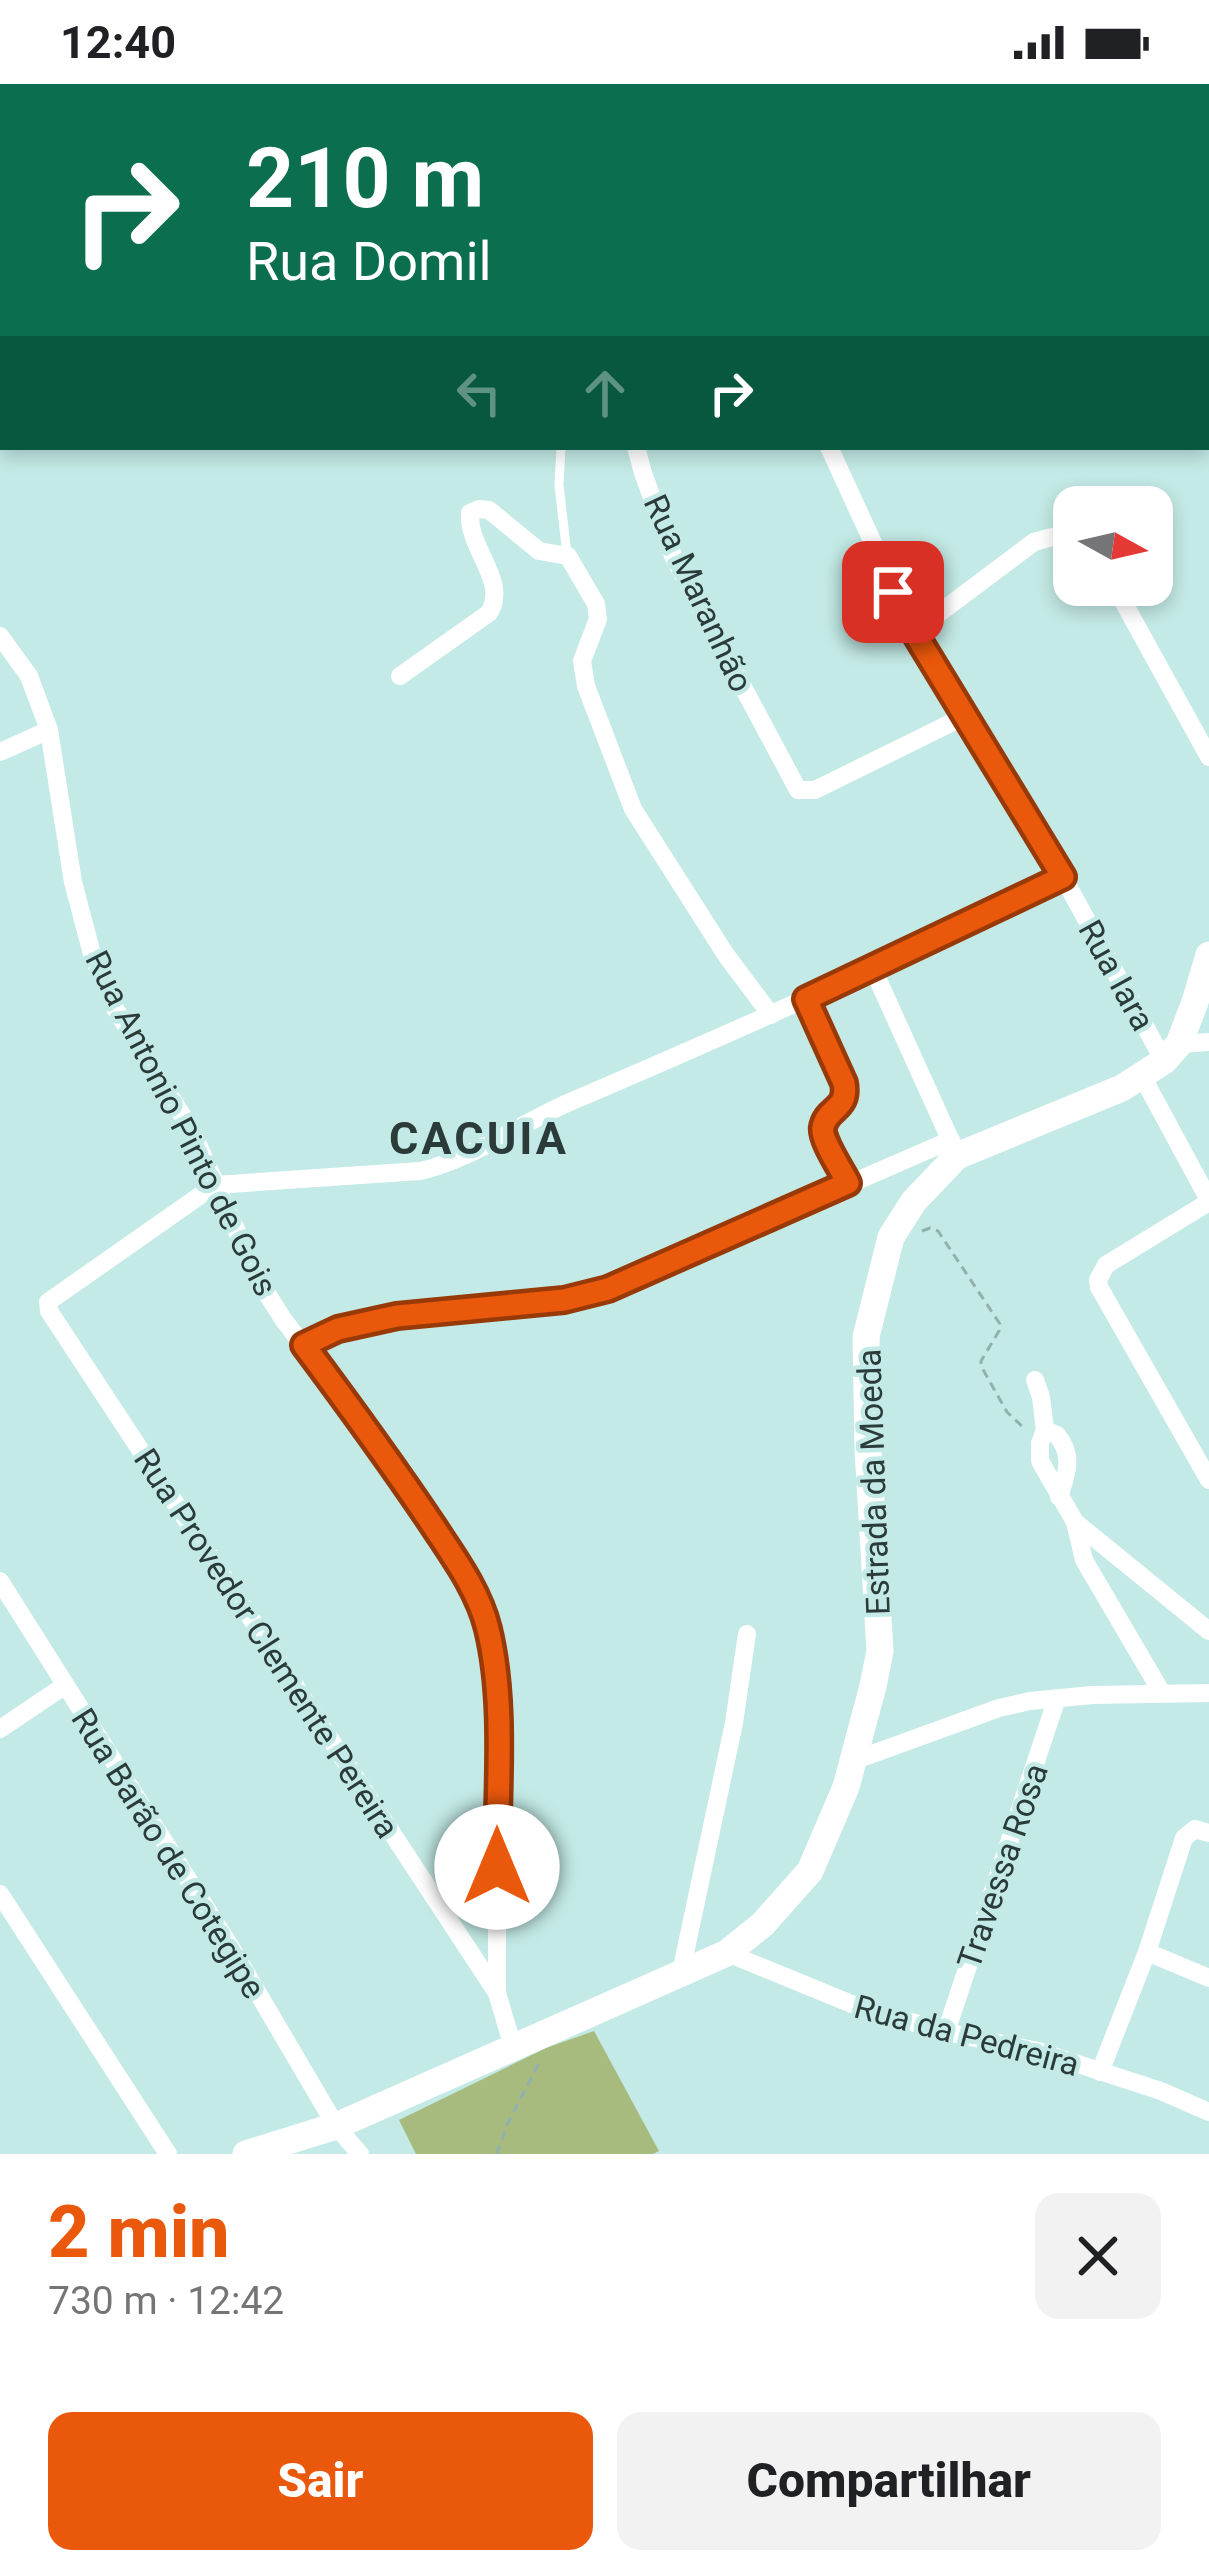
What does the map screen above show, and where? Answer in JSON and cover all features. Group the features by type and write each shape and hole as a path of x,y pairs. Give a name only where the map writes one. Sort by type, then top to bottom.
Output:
{"main road":[{"path":"954,1148 1122,1088 1162,1060 1195,1002 1209,955"},
{"name":"Estrada da Moeda","path":"245,2154 336,2126 727,1953 764,1924 809,1871 839,1807 880,1652 866,1337 891,1237 954,1148"}],"street":[{"name":"Rua Maranhão","path":"637,450 674,557 798,790 814,790 965,716"},
{"name":"Rua Iara","path":"830,450 914,632 1063,877 1162,1060 1209,1201"},
{"path":"400,676 489,613 496,602 496,589 469,525 470,512 489,510 538,551 568,556 596,604 598,619 583,652 584,673 633,809 726,955 771,1015"},
{"path":"914,632 1034,542 1053,537"},
{"path":"1126,606 1209,757"},
{"name":"Rua Antonio Pinto de Gois","path":"0,636 29,676 49,730 73,882 92,958 116,1010 192,1131 259,1281 458,1562 484,1613 497,1699 497,1993"},
{"path":"0,752 49,730"},
{"path":"215,1185 442,1167 526,1122 873,969 1063,877"},
{"path":"304,1345 338,1329 397,1316 564,1300 608,1289 848,1183 954,1148 873,969"},
{"path":"806,999 844,1083 844,1100 824,1122 822,1134 848,1183"},
{"path":"1162,1060 1209,1042"},
{"name":"Rua Provedor Clemente Pereira","path":"215,1185 50,1298 47,1306 497,1993 513,2047"},
{"path":"1209,1201 1106,1265 1098,1280 1209,1480"},
{"path":"1034,1380 1041,1397 1040,1461 1075,1522 1209,1631"},
{"path":"1042,1437 1057,1435 1069,1456 1059,1497"},
{"path":"1075,1522 1084,1560 1162,1693"},
{"name":"Rua Barão de Cotegipe","path":"0,1581 232,1949 336,2126 360,2154"},
{"path":"681,1972 734,1724 747,1634"},
{"path":"0,1729 64,1686"},
{"path":"853,1761 999,1708 1058,1698 1209,1694"},
{"name":"Travessa Rosa","path":"946,2032 1058,1698"},
{"path":"1100,2072 1147,1952 1184,1838 1195,1829 1209,1833"},
{"path":"0,1894 168,2154"},
{"path":"1147,1952 1209,1978"},
{"name":"Rua da Pedreira","path":"727,1953 839,2000 946,2032 1038,2051 1161,2091 1209,2112"}],"lane":[{"path":"561,450 559,485 568,556"}],"path":[{"path":"891,1237 931,1228 938,1231 1000,1324 981,1366 1007,1412 1042,1437"},
{"path":"497,2154 551,2030"}],"green space":[{"path":"594,2031 659,2151 416,2154 399,2120 546,2048"}],"district":[{"name":"CACUIA","path":"479,1138"}],"route":[{"path":"497,1867 497,1699 484,1613 458,1562 304,1345 338,1329 397,1316 564,1300 608,1289 848,1183 822,1134 824,1122 844,1100 844,1083 806,999 1063,877 893,592"}]}
